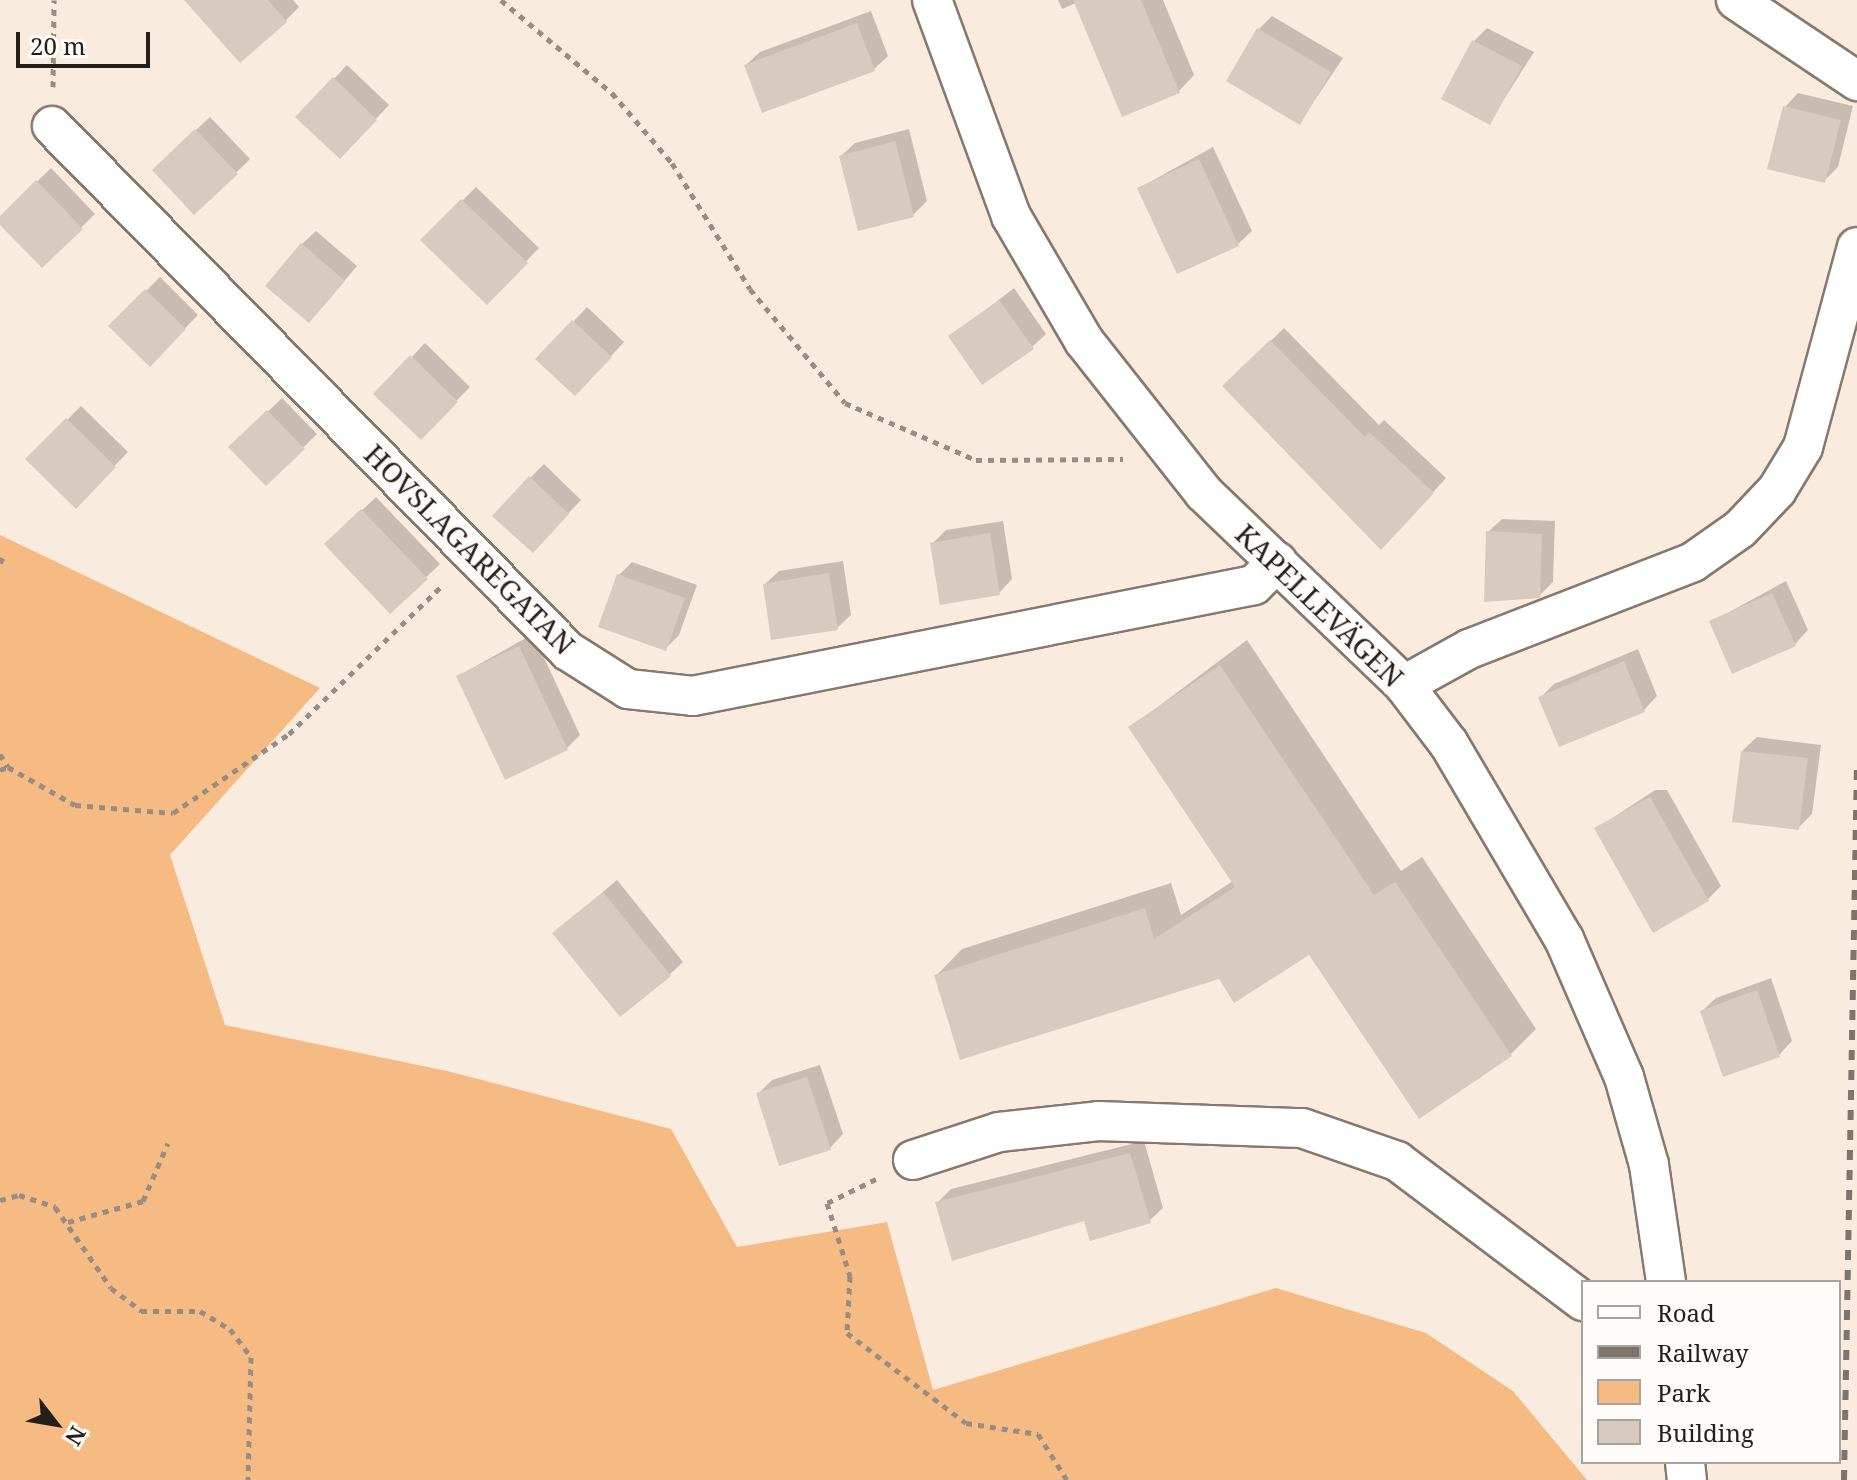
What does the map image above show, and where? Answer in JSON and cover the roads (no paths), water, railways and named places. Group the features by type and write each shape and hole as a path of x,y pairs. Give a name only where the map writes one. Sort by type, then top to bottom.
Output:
{"street":[{"name":"KAPELLEVÄGEN","path":"932,0 1011,216 1084,341 1159,442 1404,685 1449,744 1595,997 1649,1165 1666,1280"},
{"path":"1736,0 1857,81"},
{"name":"HOVSLAGAREGATAN","path":"52,126 568,651 628,689 693,696 1254,585 1277,562"},
{"path":"1404,685 1469,649 1693,562 1740,529 1777,490 1803,447 1857,247"},
{"path":"913,1160 999,1132 1098,1121 1259,1125 1346,1137 1397,1161 1581,1299"}],"railway":[{"path":"1844,1480 1857,767"}]}
